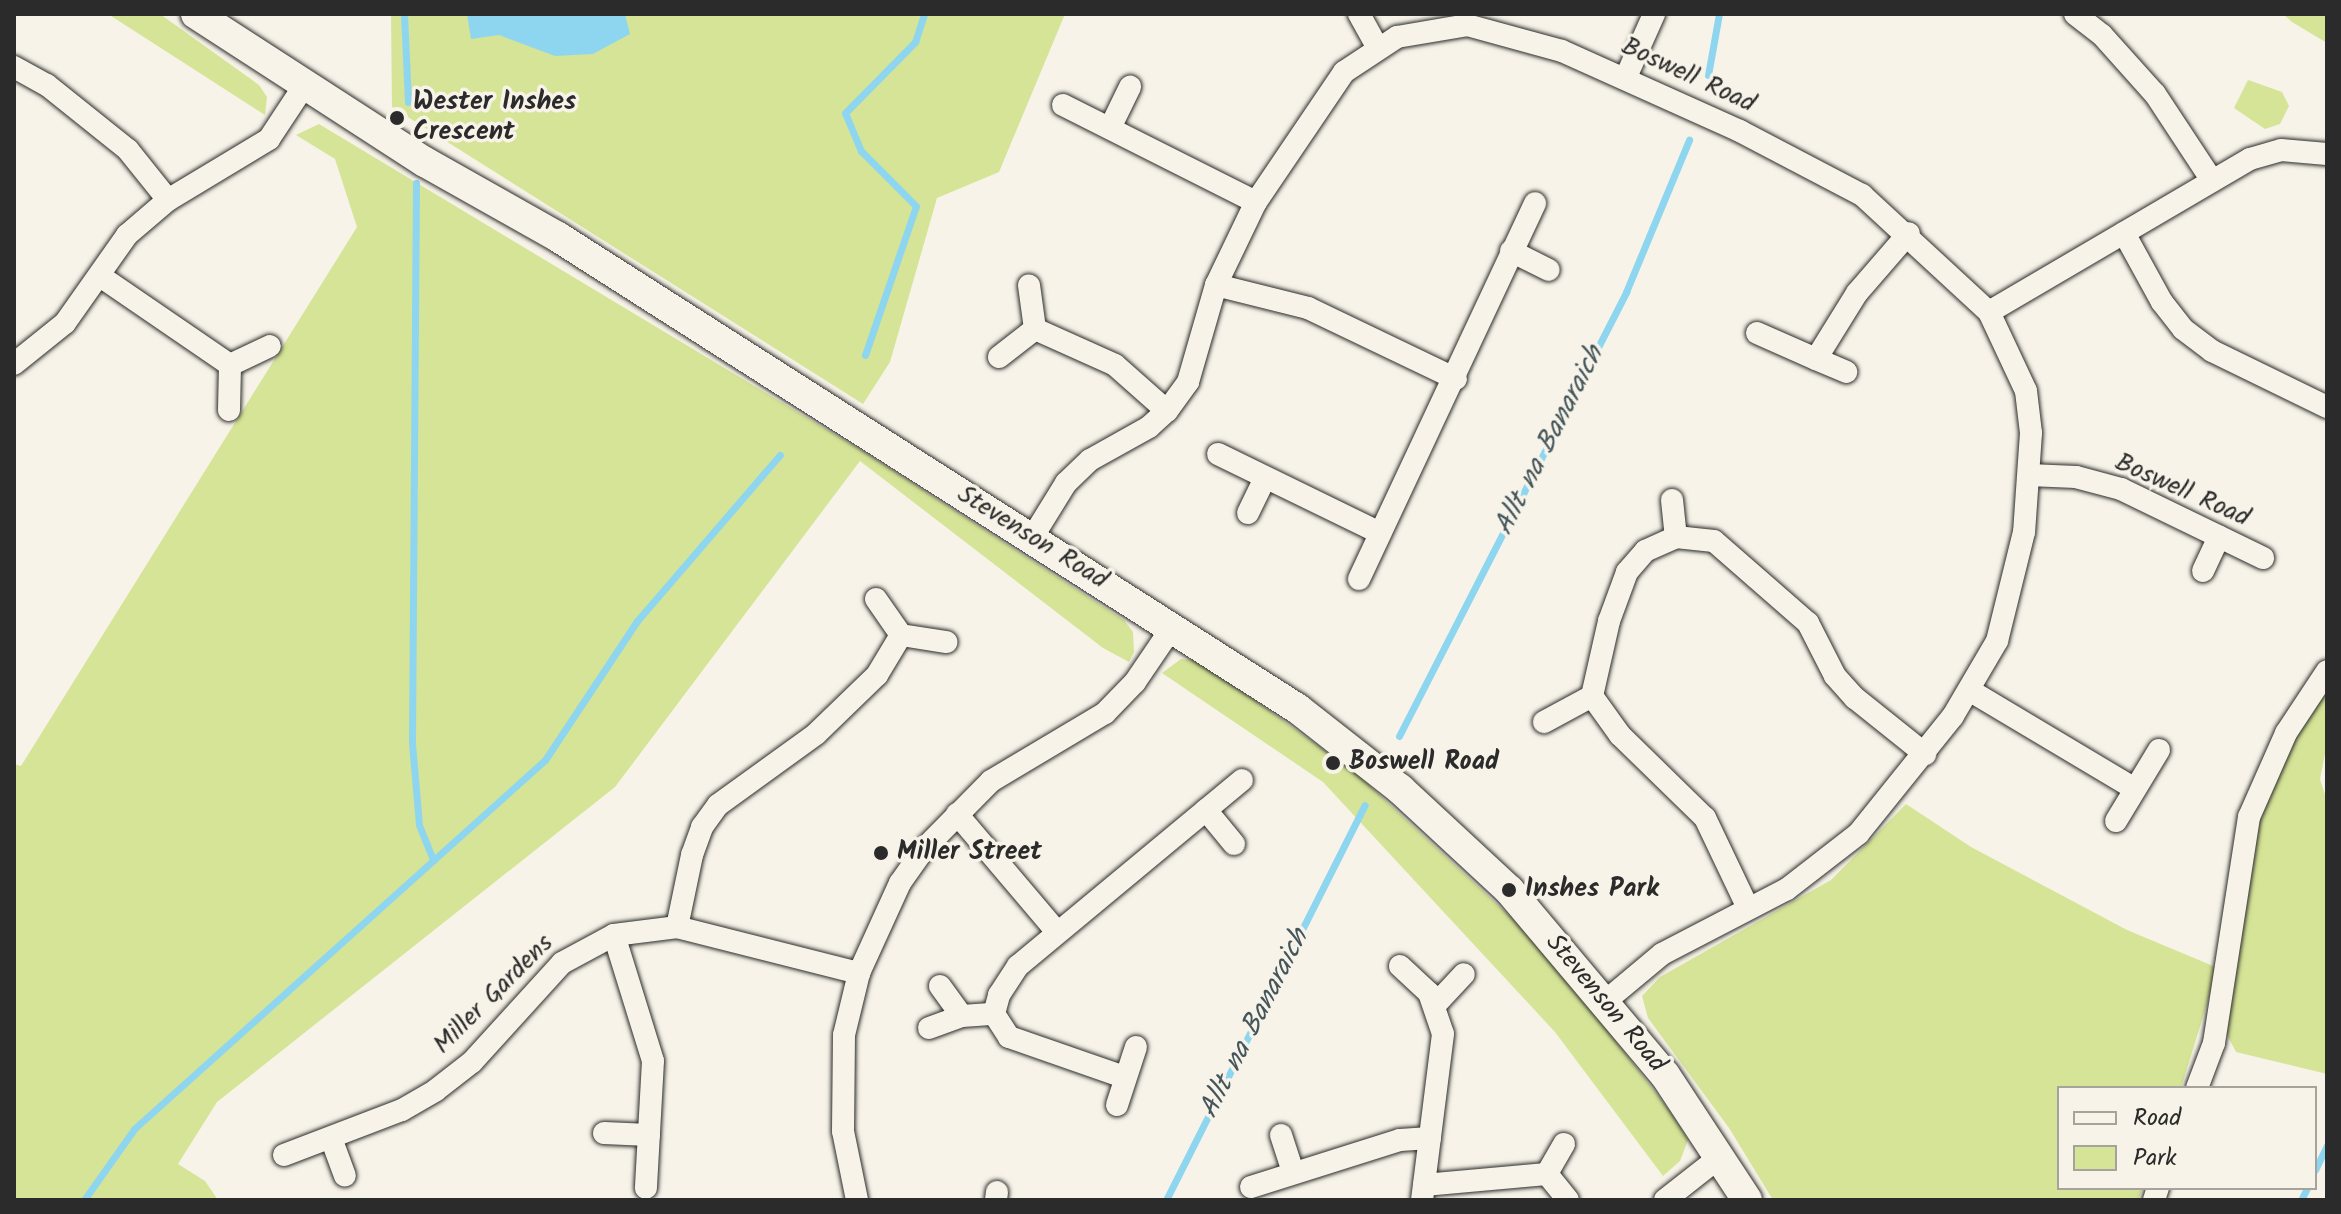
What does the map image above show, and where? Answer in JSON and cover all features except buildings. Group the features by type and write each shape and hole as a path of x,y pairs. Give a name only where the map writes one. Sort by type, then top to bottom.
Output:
{"street":[{"name":"Stevenson Road","path":"196,14 304,86 558,237 1173,626 1298,709 1400,789 1509,890 1607,1000 1721,1156 1747,1200"},
{"path":"1359,14 1377,46"},
{"path":"1626,77 1654,14"},
{"path":"2075,14 2102,35 2155,94 2211,179"},
{"name":"Boswell Road","path":"1032,538 1074,475 1167,411 1188,382 1216,285 1256,202 1318,105 1344,72 1377,46 1428,29 1467,25 1514,35 1626,77 1805,162 1862,195 1909,233 1989,312 2026,391 2029,475 2014,586 1997,641 1969,690 1925,754 1858,834 1787,889 1662,954 1607,1000"},
{"path":"14,67 47,85 128,150 168,200"},
{"path":"14,364 65,323 127,235 168,200 269,139 304,86"},
{"path":"1110,128 1130,87"},
{"path":"1063,105 1256,202"},
{"path":"1989,312 2211,179 2281,150 2327,154"},
{"path":"1359,579 1456,379 1535,203"},
{"path":"1816,359 1857,293 1909,233"},
{"path":"2124,233 2162,302 2183,329 2212,351 2327,407"},
{"path":"1511,251 1549,270"},
{"path":"100,276 230,365"},
{"path":"1029,285 1035,329"},
{"path":"1216,285 1308,308 1456,379"},
{"path":"999,357 1035,329"},
{"path":"1035,329 1115,365 1167,411"},
{"path":"1757,333 1846,372"},
{"path":"230,365 270,346"},
{"path":"229,410 230,365"},
{"path":"1218,454 1380,533"},
{"name":"Boswell Road","path":"2029,475 2076,477 2121,489 2263,558"},
{"path":"1248,513 1265,478"},
{"path":"1672,500 1676,537"},
{"path":"2203,571 2219,536"},
{"path":"1748,908 1705,818 1620,735 1592,696 1609,621 1627,572 1645,551 1676,537 1714,541 1761,578 1808,623 1835,676 1855,698 1925,754"},
{"path":"876,599 901,635 946,642"},
{"path":"857,1200 843,1131 844,1035 859,973 900,883 957,814 1019,762 1105,713 1135,682 1173,626"},
{"path":"677,927 692,855 702,827 718,805 816,734 877,675 901,635"},
{"path":"2198,1086 2214,1043 2249,817 2286,733 2327,671"},
{"path":"1969,690 2135,789"},
{"path":"1544,722 1592,696"},
{"path":"2116,821 2159,750"},
{"path":"1124,1077 1009,1037 994,1014 999,995 1018,966 1242,780"},
{"path":"1206,810 1234,844"},
{"path":"957,814 1057,932"},
{"name":"Miller Gardens","path":"284,1155 331,1138 436,1090 472,1062 562,963 614,935 677,927 859,973"},
{"path":"614,935 650,1043 646,1188"},
{"path":"1400,966 1435,1005 1443,1034 1443,1061 1423,1192 1547,1174"},
{"path":"1435,1005 1464,974"},
{"path":"940,986 962,1016"},
{"path":"929,1028 962,1016 994,1014"},
{"path":"1117,1105 1136,1047"},
{"path":"604,1133 649,1135"},
{"path":"1281,1135 1293,1172"},
{"path":"331,1138 345,1176"},
{"path":"1251,1187 1400,1140 1430,1138"},
{"path":"1547,1174 1564,1144"},
{"path":"1665,1200 1721,1156"},
{"path":"1547,1174 1568,1200"}],"green space":[{"path":"108,14 160,14 259,85 267,97 265,115"},
{"path":"391,14 1065,14 999,172 937,198 890,362 863,404 392,107"},
{"path":"2283,14 2327,14 2327,43 2292,22"},
{"path":"2248,80 2282,92 2289,106 2280,124 2265,129 2234,108"},
{"path":"319,124 864,452 1124,620 1133,632 1134,652 1129,662 1103,648 860,461 615,787 217,1102 178,1164 205,1181 218,1200 14,1200 14,764 21,766 357,227 335,159 296,135"},
{"path":"1181,659 1201,661 1357,774 1511,917 1566,977 1673,1115 1688,1140 1680,1161 1663,1176 1555,1032 1323,782 1162,673"},
{"path":"2327,682 2327,744 2320,779 2327,801 2327,1074 2236,1052 2224,1029 2246,865 2267,786"},
{"path":"1906,804 1971,847 2127,930 2218,968 2182,1086 2057,1086 2057,1190 2142,1190 2138,1200 1773,1200 1729,1128 1648,1018 1642,996 1660,977 1831,880"}],"water":[{"path":"467,14 625,14 630,34 593,54 555,56 499,35 471,39"}],"waterway":[{"path":"404,14 408,102"},
{"path":"865,355 916,206 861,151 845,113 915,42 924,14"},
{"name":"Allt na Banaraich","path":"1708,75 1719,14"},
{"name":"Allt na Banaraich","path":"1399,736 1626,292 1689,140"},
{"path":"416,183 412,743 419,825 433,860"},
{"path":"84,1200 134,1129 545,760 637,621 780,455"},
{"name":"Allt na Banaraich","path":"1166,1200 1365,805"},
{"path":"2317,1166 2327,1145"},
{"path":"2301,1200 2306,1190"}],"place":[{"name":"Wester Inshes Crescent","path":"397,118"},
{"name":"Boswell Road","path":"1333,763"},
{"name":"Miller Street","path":"881,853"},
{"name":"Inshes Park","path":"1509,890"}]}
